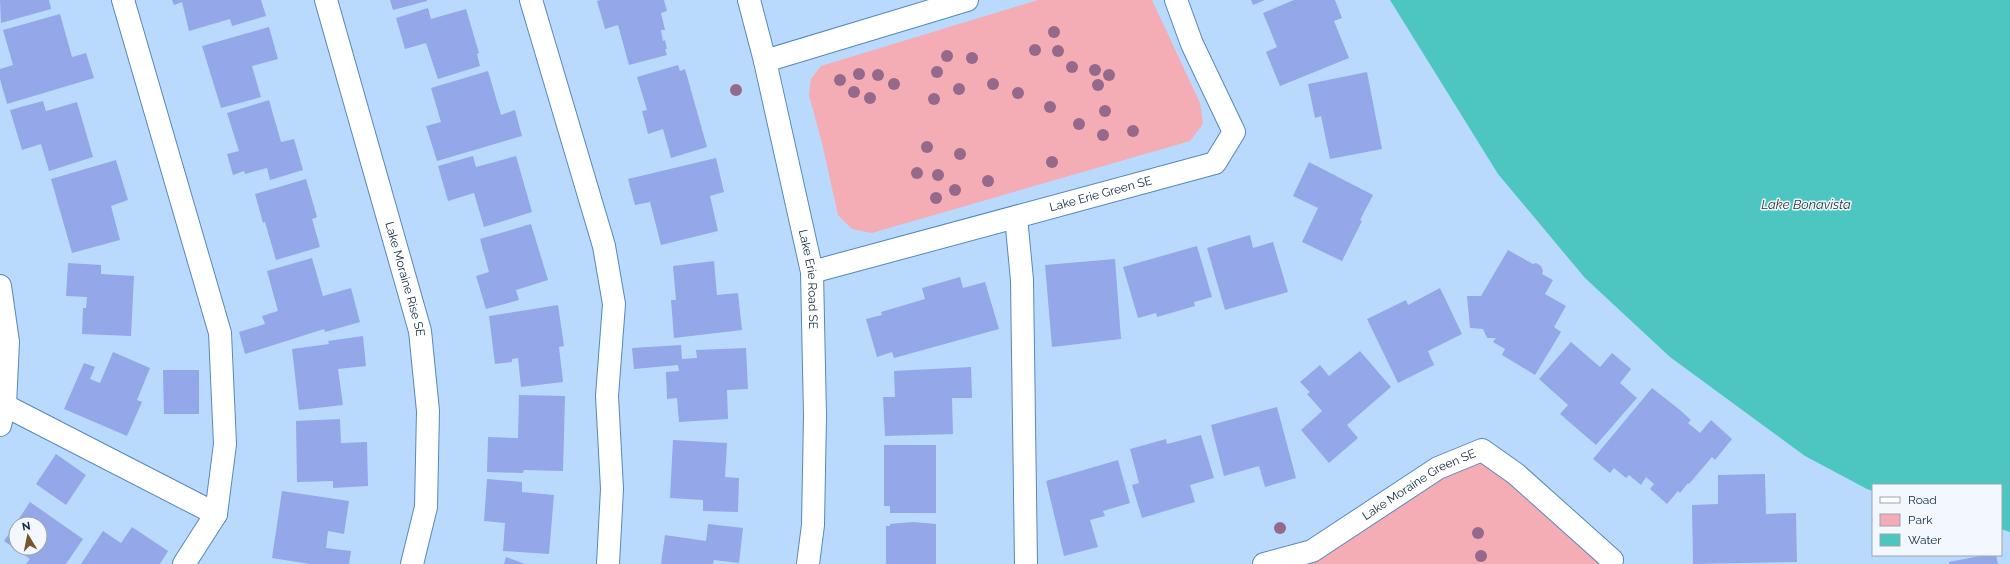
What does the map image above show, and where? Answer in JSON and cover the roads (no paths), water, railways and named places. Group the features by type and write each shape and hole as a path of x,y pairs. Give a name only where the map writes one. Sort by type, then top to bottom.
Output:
{"street":[{"path":"123,0 220,333 226,444 216,514 184,564"},
{"name":"Lake Moraine Rise SE","path":"326,0 420,331 428,411 426,507 412,564"},
{"path":"531,0 604,246 614,304 607,396 612,489 608,564"},
{"name":"Lake Erie Road SE","path":"749,0 765,60 812,272 815,424 813,525 808,564"},
{"name":"Lake Erie Green SE","path":"812,272 1215,163 1234,132 1192,44 1176,0"},
{"path":"765,60 958,1"},
{"path":"1016,217 1022,280 1026,564"},
{"path":"0,286 8,342 2,411 216,514"},
{"name":"Lake Moraine Green SE","path":"1264,564 1312,551 1438,468 1482,450 1516,474 1612,560 1611,564"}],"water":[{"name":"Lake Bonavista","path":"1390,0 2010,0 2010,532 2002,529 2002,484 1872,484 1872,491 1805,456 1670,357 1585,278 1498,174"}]}
